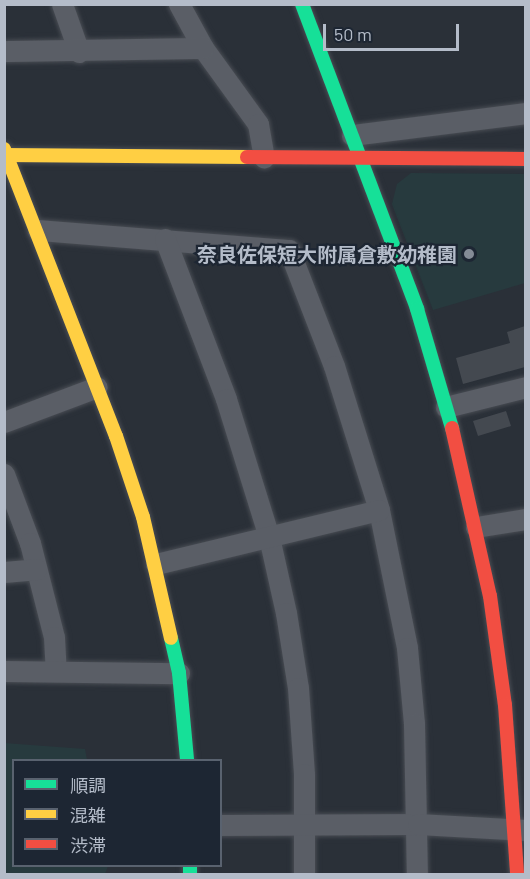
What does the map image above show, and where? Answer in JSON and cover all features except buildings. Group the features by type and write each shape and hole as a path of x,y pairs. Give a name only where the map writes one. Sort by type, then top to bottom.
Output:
{"street":[{"path":"62,4 79,52"},
{"path":"179,4 203,48 258,124 264,157"},
{"path":"302,4 417,309 446,407 476,527 506,705 521,830 518,874"},
{"path":"4,51 79,52 203,48"},
{"path":"352,135 525,113"},
{"path":"187,759 178,674 156,564 97,387 38,230 6,153 525,159"},
{"path":"38,230 289,250 334,366 379,510 407,648 418,824 417,874"},
{"path":"165,239 226,399 269,537 298,688 304,874"},
{"path":"4,422 97,387"},
{"path":"446,407 525,387"},
{"path":"4,474 36,569 54,637 56,671"},
{"path":"156,564 379,510"},
{"path":"476,527 525,519"},
{"path":"4,572 36,569"},
{"path":"4,671 178,674"},
{"path":"222,825 418,824 521,830"}],"green space":[{"name":"奈良佐保短大附属倉敷幼稚園","path":"411,173 525,174 525,283 433,310 392,204 397,184"},
{"path":"4,743 85,749 87,759 12,759 12,867 108,867 105,874 5,874"}],"traffic: fast":[{"path":"302,4 417,309 452,428"},
{"path":"171,638 179,673 187,759"},
{"path":"190,867 190,874"}],"traffic: slow":[{"path":"4,149 116,436 143,517 171,638"},
{"path":"4,155 247,157"}],"traffic: jam":[{"path":"247,157 526,159"},
{"path":"452,428 490,596 505,705 517,874"}],"place":[{"name":"奈良佐保短大附属倉敷幼稚園","path":"469,254"}]}
